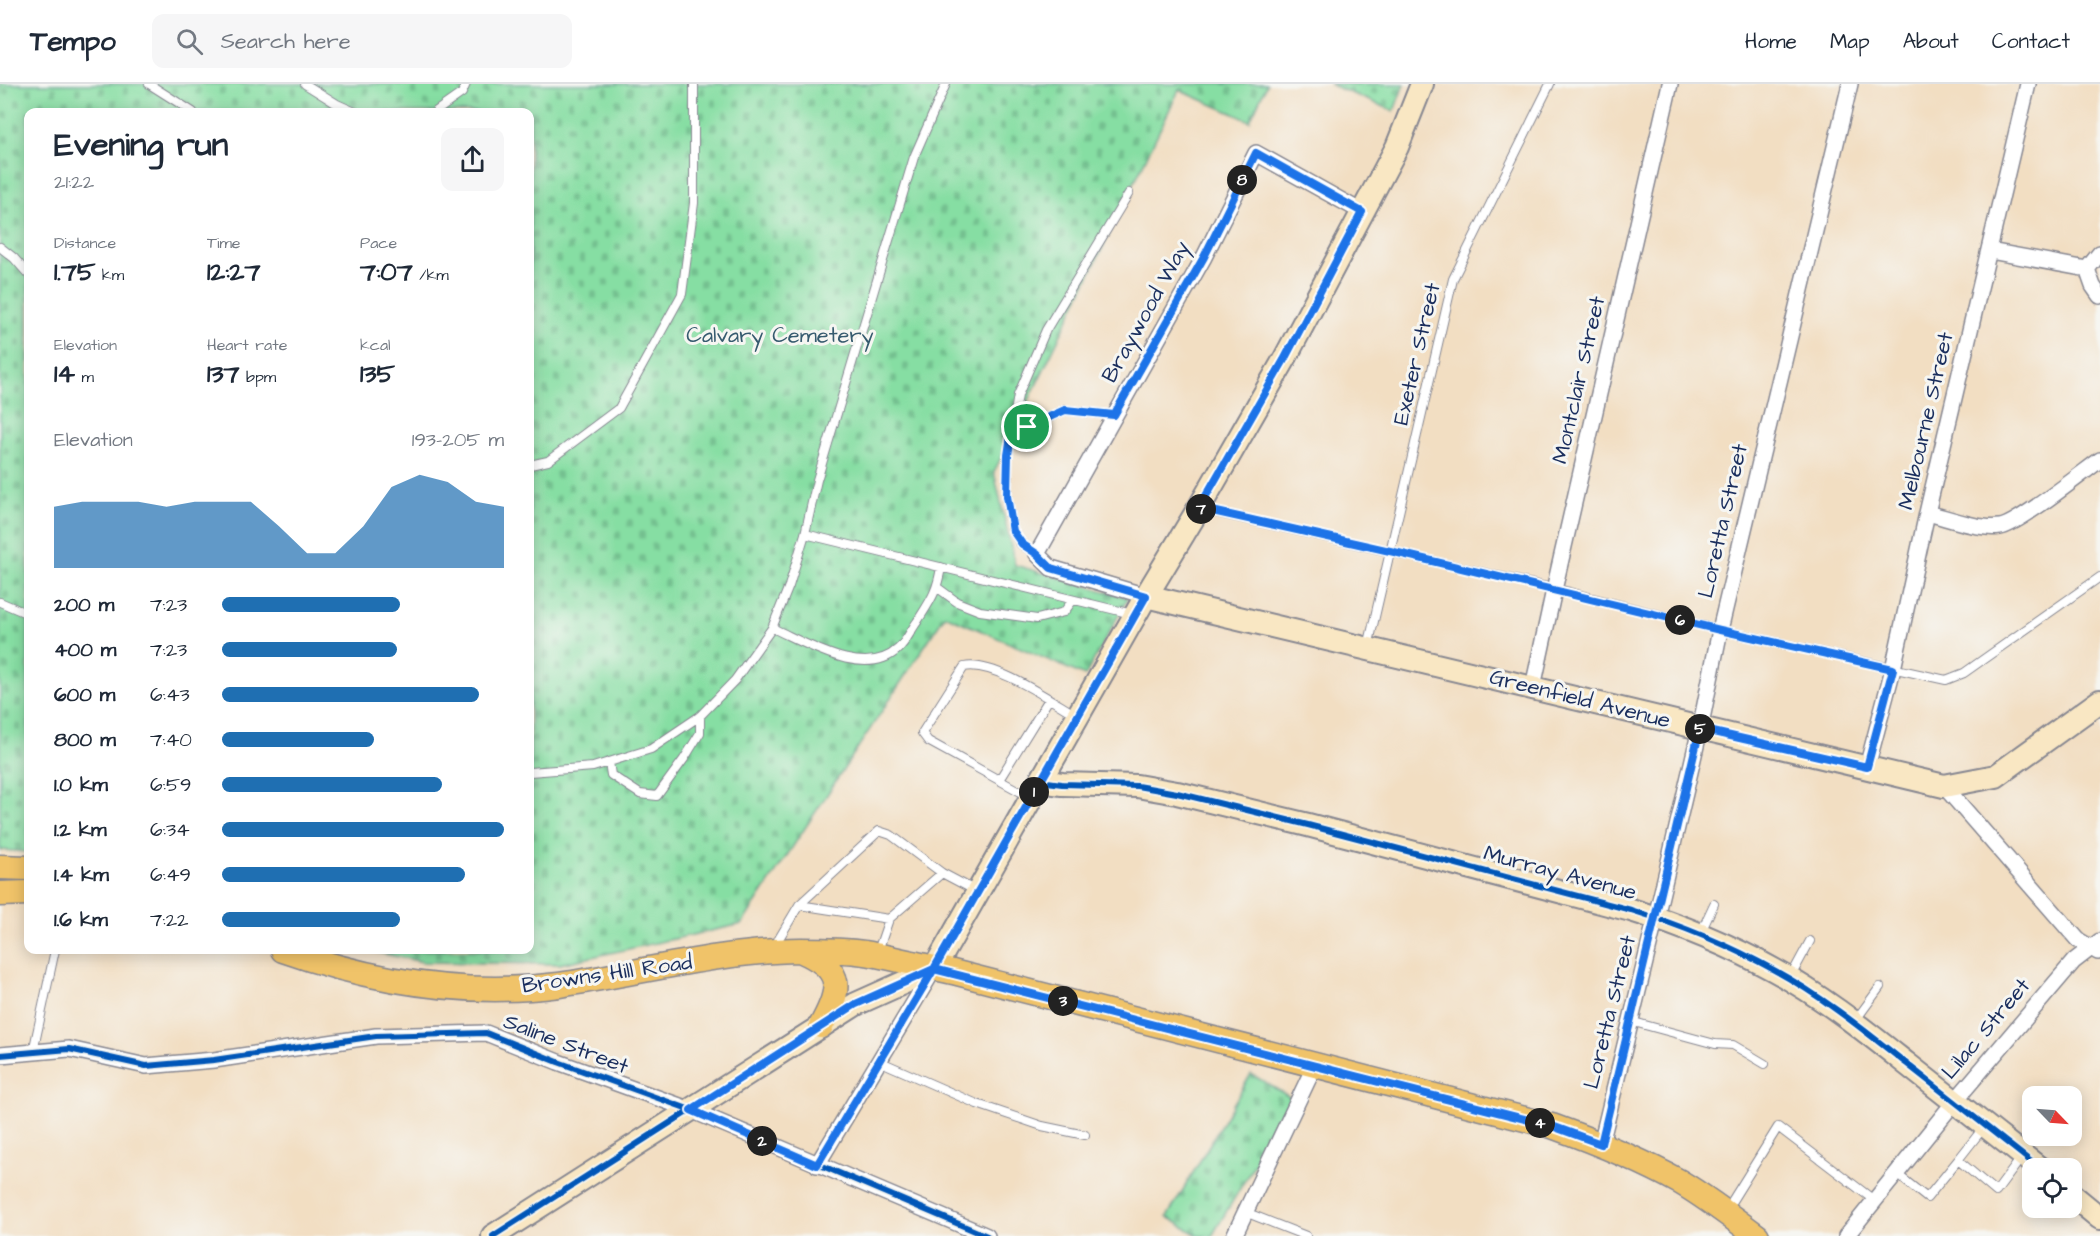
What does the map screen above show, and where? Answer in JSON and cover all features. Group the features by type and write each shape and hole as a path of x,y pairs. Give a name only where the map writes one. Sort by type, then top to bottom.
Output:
{"main road":[{"path":"493,1236 856,1004 934,969 1140,605 1284,360 1397,147 1422,84"},
{"name":"Greenfield Avenue","path":"1140,605 1368,650 1533,687 1944,786 1996,776 2100,701"},
{"name":"Murray Avenue","path":"1036,790 1062,784 1137,786 1177,793 1308,825 1656,918 1736,950 1790,980 1854,1023 2026,1158"},
{"path":"0,867 24,868"},
{"path":"0,894 24,894"},
{"path":"800,950 821,959 832,973 836,987 834,1003 821,1026"},
{"name":"Browns Hill Road","path":"295,954 378,978 436,986 503,989 557,985 771,951 836,951 876,956 1552,1126 1601,1144 1682,1183 1757,1236"},
{"path":"2082,1203 2100,1218"}],"street":[{"name":"Montclair Street","path":"1533,687 1670,84"},
{"name":"Loretta Street","path":"1601,1144 1656,918 1700,729 1720,630 1850,84"},
{"name":"Melbourne Street","path":"1867,767 1893,669 1927,513 2028,84"},
{"name":"Braywood Way","path":"1037,554 1204,257 1256,153 1362,212"},
{"path":"1990,250 2087,269"},
{"path":"2087,269 2100,253"},
{"path":"2087,269 2093,286 2100,296"},
{"path":"1927,513 1975,525 2001,527 2019,519 2100,460"},
{"path":"1037,554 1051,568 1140,605"},
{"path":"1944,786 2078,940 2097,948"},
{"name":"Lilac Street","path":"1846,1236 1955,1101 2074,961 2097,948"},
{"path":"817,1165 934,969"},
{"name":"Saline Street","path":"0,1055 69,1049 146,1066 214,1060 376,1036 486,1033 558,1062 691,1110 987,1236"},
{"path":"1234,1236 1315,1065"}],"lane":[{"path":"149,84 187,108"},
{"path":"305,84 346,108"},
{"path":"441,108 462,93 466,84"},
{"path":"534,464 548,461 619,408 682,294 694,203 694,84"},
{"path":"534,772 593,767 651,749 700,716 735,680 772,628 789,586 805,534 817,480 914,157 946,84"},
{"name":"Exeter Street","path":"1368,650 1453,279 1550,84"},
{"path":"1037,554 1022,544 1013,531 1007,496 1008,455 1018,395 1046,330 1130,193"},
{"path":"0,247 24,269"},
{"path":"1011,436 1065,410 1114,415"},
{"path":"1199,508 1720,630 1946,680 1964,673 2100,577"},
{"path":"805,534 1073,600 1140,605"},
{"path":"772,628 828,653 855,662 880,660 899,649 938,588 942,567"},
{"path":"938,588 957,602 980,611 1037,619 1064,612 1073,600"},
{"path":"0,602 24,612"},
{"path":"1036,790 999,780 928,741 922,733 964,667 972,665 986,667 1015,680 1077,715"},
{"path":"999,780 1049,699"},
{"path":"609,762 611,775 640,794 657,796 700,733 700,716"},
{"path":"771,951 799,905 879,831 891,835 942,873 977,892"},
{"path":"876,956 889,919 942,873"},
{"path":"1700,935 1714,903"},
{"path":"799,905 889,919"},
{"path":"1790,980 1810,941"},
{"path":"33,1052 54,954"},
{"path":"1854,1023 1880,987"},
{"path":"1630,1021 1715,1044 1733,1045 1765,1064"},
{"path":"879,1061 977,1104 1042,1126 1085,1135"},
{"path":"1897,1174 1927,1198 1985,1126"},
{"path":"1725,1212 1778,1127 1875,1201"},
{"path":"1958,1160 1996,1192 2022,1170"},
{"path":"1245,1212 1306,1236"}],"green space":[{"name":"Calvary Cemetery","path":"0,84 1267,84 1250,121 1179,90 994,472 1015,565 1128,598 1085,676 945,615 742,924 560,964 423,962 384,954 534,954 534,108 24,108 24,852 0,850"},
{"path":"1329,84 1404,84 1394,111"},
{"path":"1251,1074 1293,1099 1212,1236 1199,1236 1167,1217"}],"cycle path":[{"path":"1040,781 1062,784 1137,786 1177,793 1308,825 1631,910 1668,922 1757,961 1826,1002 2026,1158"},
{"path":"493,1236 856,1004 934,969"},
{"path":"0,1055 69,1049 146,1066 214,1060 376,1036 486,1033 558,1062 691,1110 987,1236"}],"route":[{"path":"1027,427 1011,436 1008,455 1007,496 1013,531 1022,544 1037,554 1051,568 1146,596 934,969 817,1165 691,1110 856,1004 934,969 1552,1126 1601,1144 1700,729 1867,767 1893,669 1199,508 1284,360 1362,212 1256,153 1204,257 1114,415 1065,410 1027,427"}]}
